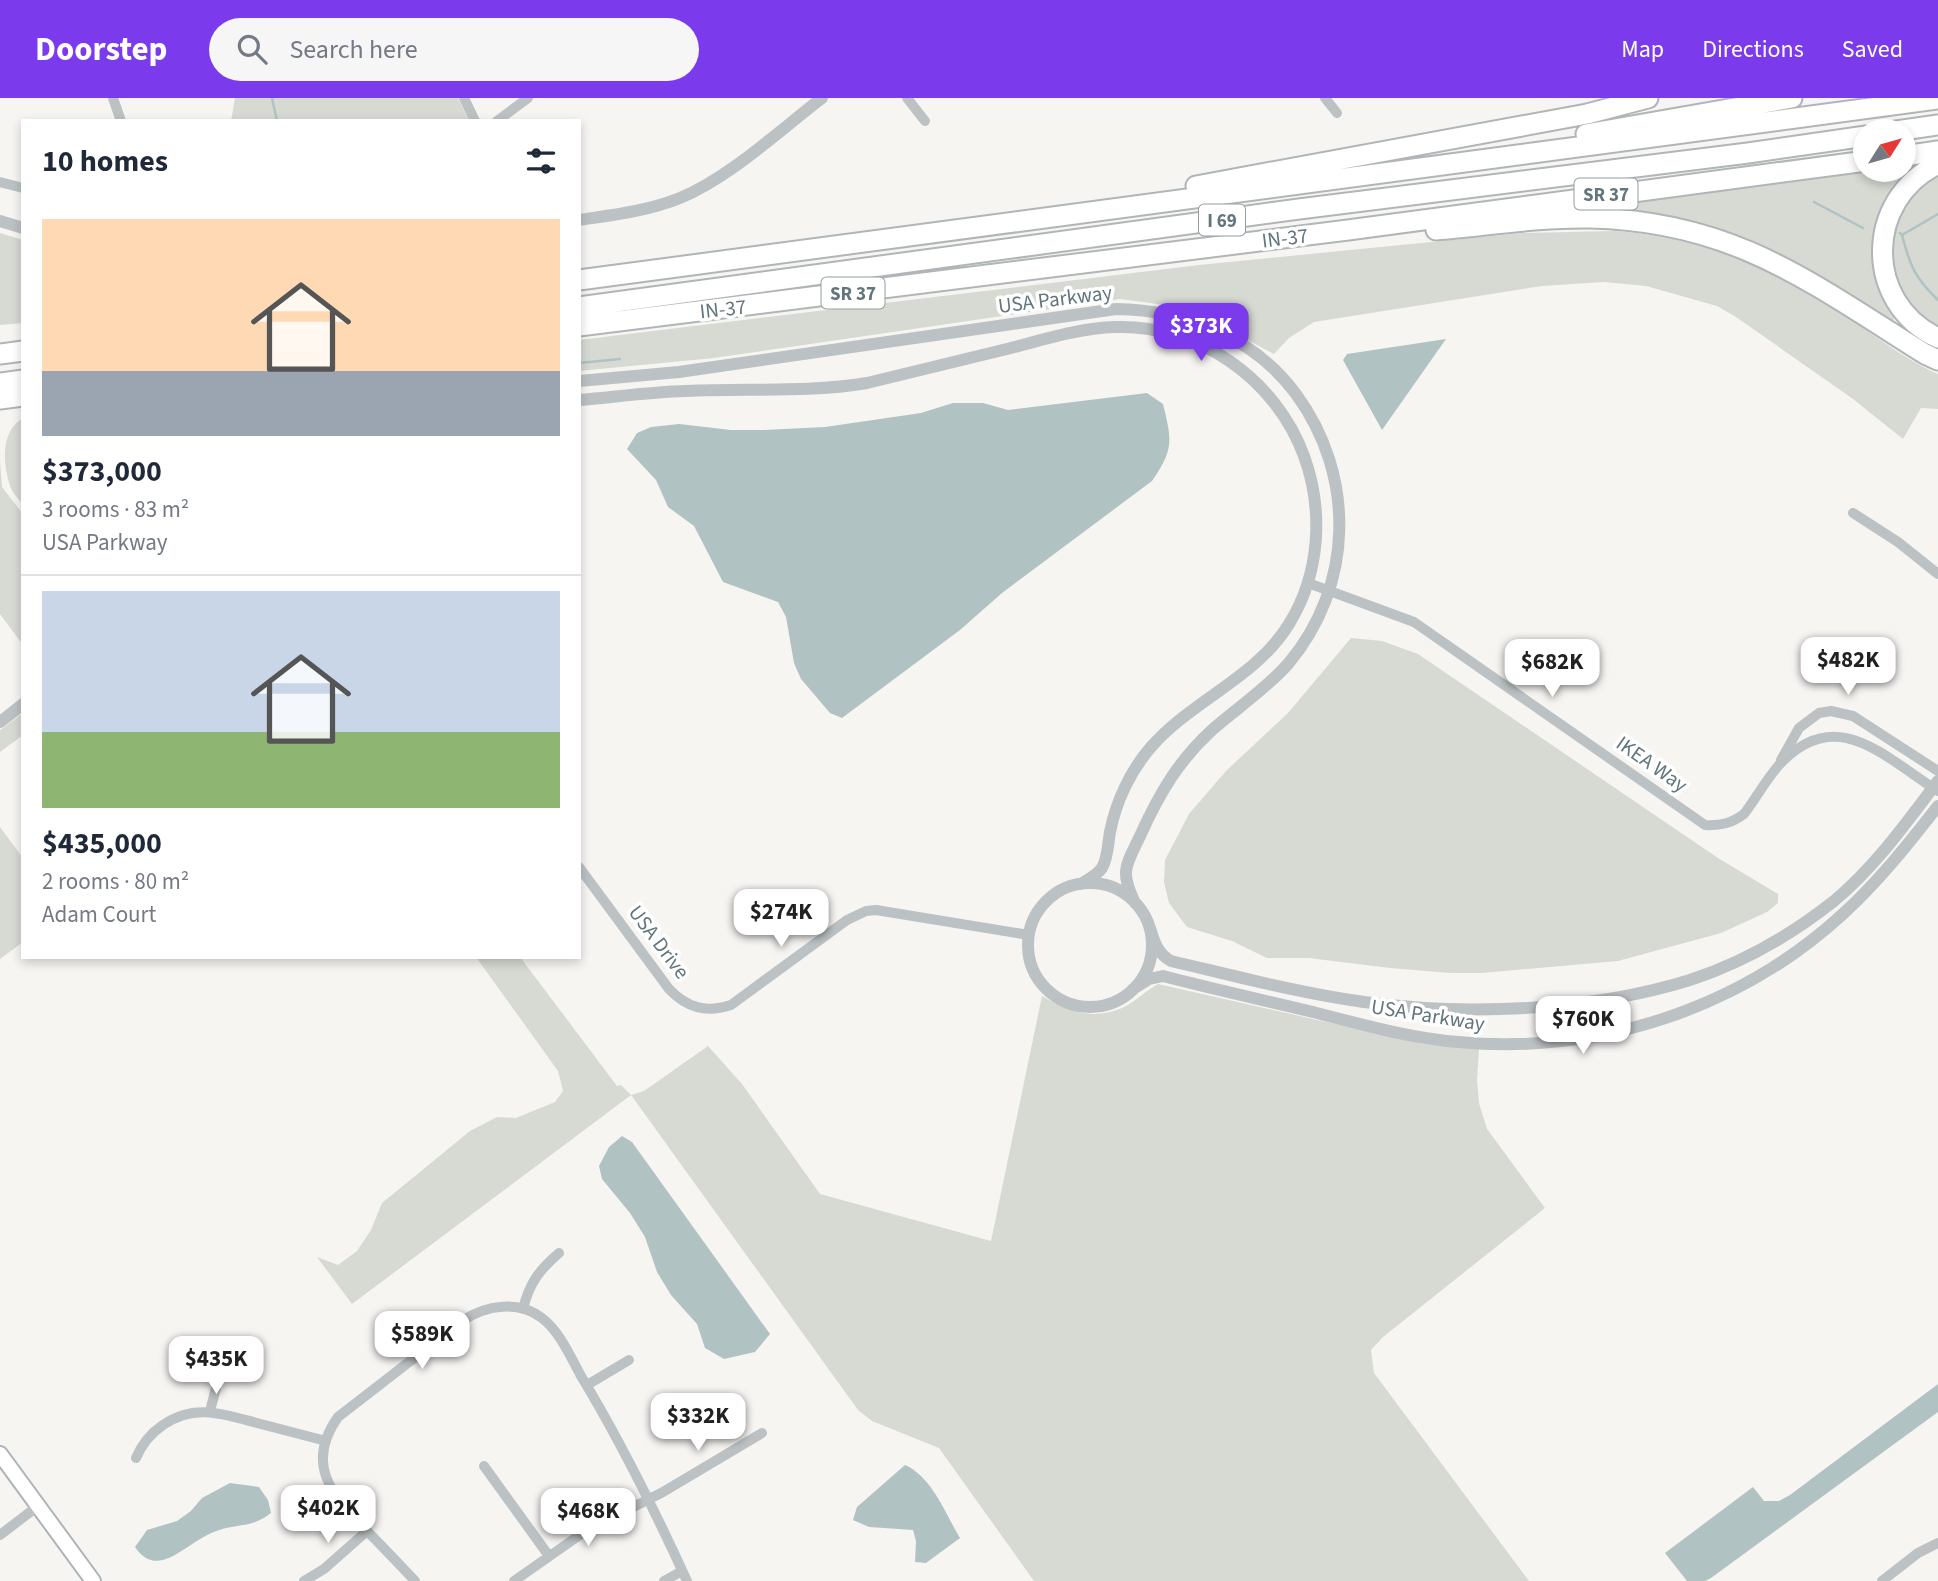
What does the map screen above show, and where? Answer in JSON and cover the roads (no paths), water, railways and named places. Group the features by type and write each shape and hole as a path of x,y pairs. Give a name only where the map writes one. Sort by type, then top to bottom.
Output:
{"highway":[{"path":"1003,223 1325,161 1398,151 1587,114 1648,98"},
{"path":"1466,163 1505,148 1792,98"},
{"name":"I 69","path":"581,280 1938,99"},
{"path":"1916,128 1938,125"},
{"name":"I 69","path":"581,307 1299,209 1853,138"},
{"path":"1916,154 1938,151"},
{"name":"IN-37","path":"581,326 1348,230 1853,163"},
{"path":"1938,164 1915,178 1896,200 1888,217 1882,259 1885,275 1897,303 1916,325 1938,338"},
{"path":"1348,230 1383,235 1586,218 1664,225 1738,245 1787,268 1938,360"},
{"path":"0,354 21,351"},
{"path":"0,383 21,380"},
{"path":"0,399 21,396"}],"main road":[{"path":"0,1454 93,1581"}],"street":[{"path":"113,98 120,119"},
{"path":"464,98 474,119"},
{"path":"501,119 528,98"},
{"path":"581,220 643,210 690,194 724,172 822,98"},
{"path":"907,98 925,121"},
{"path":"1325,98 1337,113"},
{"path":"0,182 21,187"},
{"path":"0,221 21,227"},
{"name":"USA Parkway","path":"581,381 679,372 1103,310 1151,310 1188,318 1220,331 1265,360 1290,387 1318,431 1337,484 1339,548 1329,592 1311,631 1274,679 1186,756 1167,782 1127,862 1125,880 1135,903 1144,915 1156,947 1171,961 1282,988 1363,1002 1420,1007 1507,1008 1620,996 1691,980 1750,956 1802,925 1834,900 1869,868 1936,787"},
{"name":"USA Parkway","path":"581,400 688,391 833,389 1088,330 1130,327 1159,331 1193,341 1232,362 1258,383 1287,420 1307,465 1316,507 1316,537 1308,583 1289,624 1269,651 1252,667 1183,715 1140,760 1119,801 1103,867 1081,884 1069,887 1047,901 1032,922 1028,946 1033,968 1045,987 1062,1000 1083,1006 1105,1005 1149,979 1163,976 1401,1033 1455,1042 1543,1043 1588,1038 1625,1030 1668,1018 1722,995 1800,949 1865,893 1938,806"},
{"path":"1853,513 1898,542 1938,574"},
{"name":"IKEA Way","path":"1308,583 1414,622 1705,825 1727,824 1744,814 1778,766 1800,728 1819,713 1831,710 1853,716 1938,771"},
{"path":"0,722 21,706"},
{"name":"IKEA Way","path":"1778,766 1809,741 1838,735 1867,745 1936,787"},
{"name":"USA Drive","path":"581,870 678,1000 704,1010 717,1009 739,1000 847,920 866,911 906,914 1029,935"},
{"path":"1081,884 1111,887 1135,903"},
{"path":"1133,989 1149,965 1152,947 1150,928"},
{"path":"523,1309 532,1281 559,1253"},
{"path":"415,1581 330,1489 323,1466 326,1441 338,1417 462,1321 486,1308 502,1306 523,1309 542,1318 551,1327 587,1385 648,1499 685,1576 664,1581"},
{"path":"587,1385 629,1360"},
{"path":"210,1411 216,1388"},
{"path":"136,1458 154,1431 173,1417 196,1411 210,1411 326,1441"},
{"path":"516,1580 600,1523 648,1499 762,1433"},
{"path":"484,1466 549,1556"},
{"path":"0,1535 38,1506"},
{"path":"304,1581 324,1569 367,1531"},
{"path":"1882,1581 1918,1553 1938,1542"}],"waterway":[{"path":"272,98 277,119"},
{"path":"1814,202 1863,228"},
{"path":"1900,233 1902,235 1938,214"},
{"path":"1902,235 1914,271 1938,300"},
{"path":"581,363 620,359"}]}
